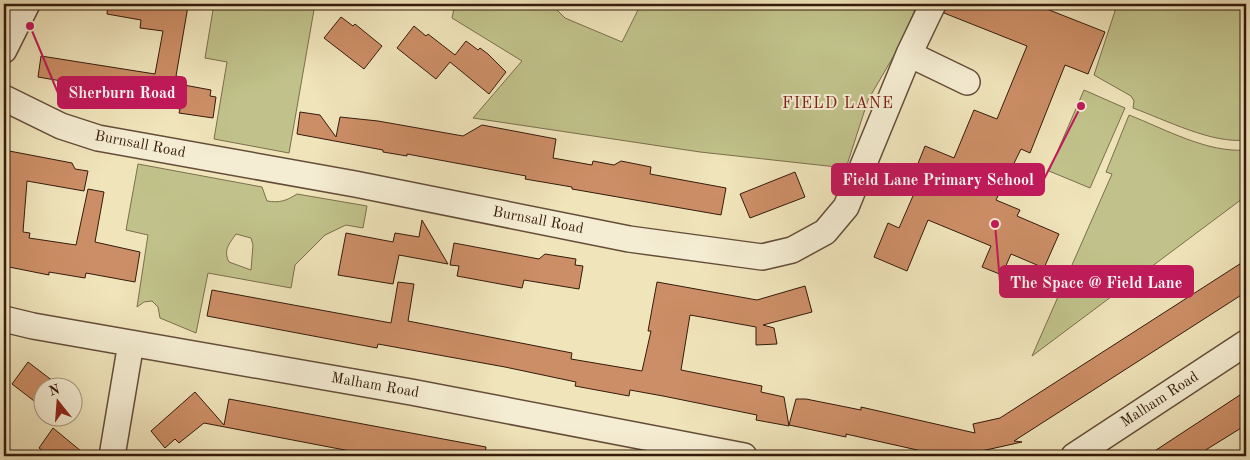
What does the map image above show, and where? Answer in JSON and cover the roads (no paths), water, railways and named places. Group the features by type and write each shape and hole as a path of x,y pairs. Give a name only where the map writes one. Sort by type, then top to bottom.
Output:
{"street":[{"path":"4,50 27,4"},
{"name":"Burnsall Road","path":"4,98 61,126 98,138 119,151 627,247 762,258 792,250 825,232 846,206 909,54 933,4"},
{"path":"909,54 967,82"},
{"name":"Malham Road","path":"4,321 420,394 688,451 744,456"},
{"path":"112,456 131,343"},
{"name":"Malham Road","path":"1074,456 1246,344"}],"place":[{"name":"Sherburn Road","path":"30,26"},
{"name":"Field Lane Primary School","path":"1081,106"},
{"name":"The Space @ Field Lane","path":"995,224"}],"district":[{"name":"FIELD LANE","path":"838,104"}]}
